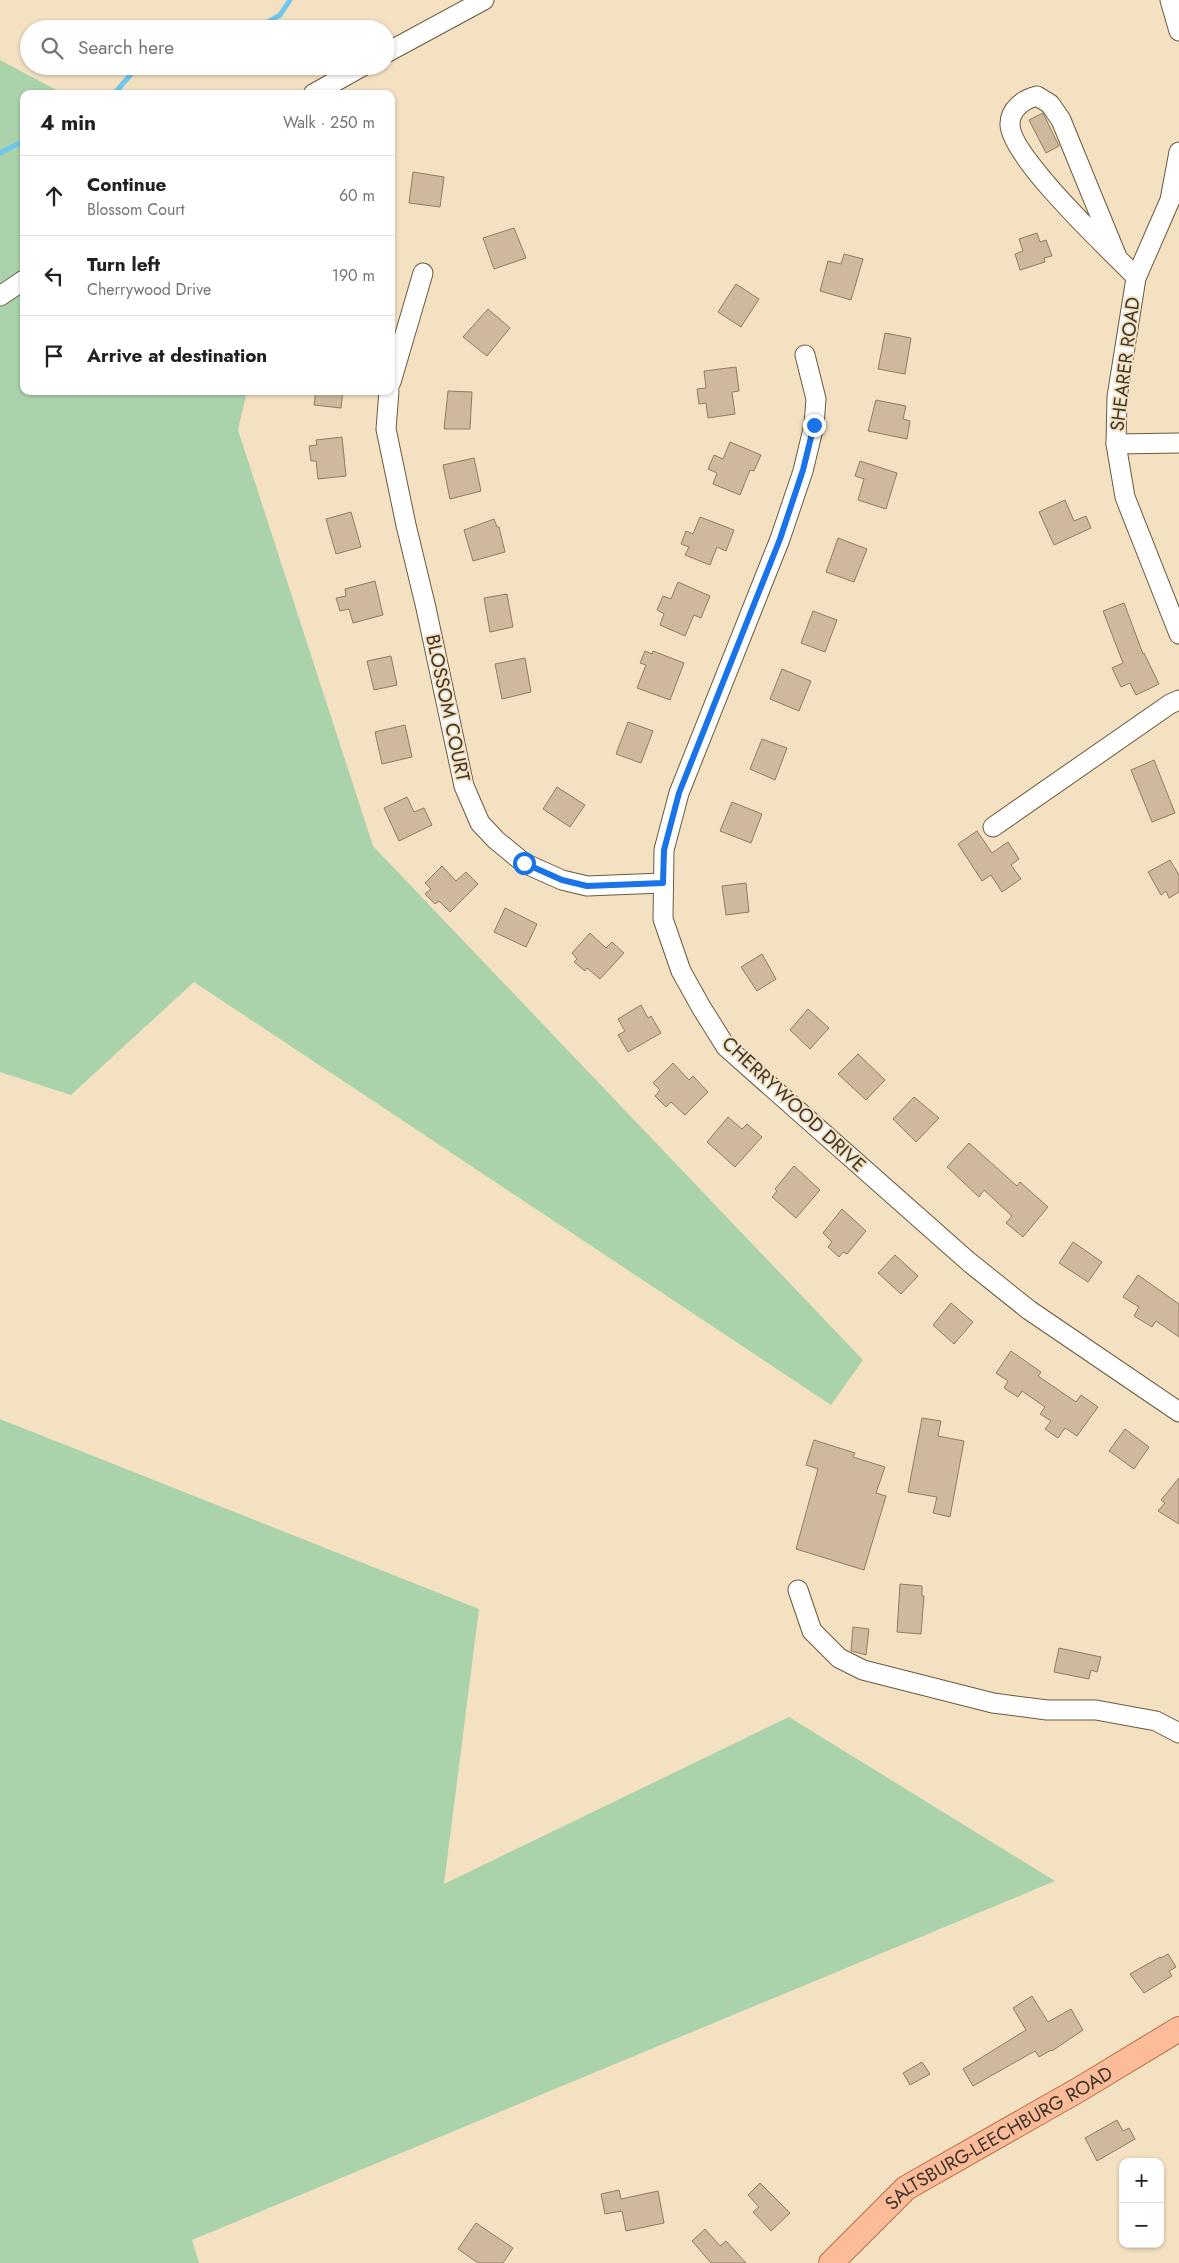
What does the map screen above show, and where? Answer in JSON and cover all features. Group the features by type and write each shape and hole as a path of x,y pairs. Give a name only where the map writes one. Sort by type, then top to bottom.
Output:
{"main road":[{"name":"SALTSBURG-LEECHBURG ROAD","path":"831,2263 906,2188 1080,2089 1179,2029"}],"street":[{"path":"395,49 484,0"},
{"path":"1170,0 1179,31"},
{"path":"320,90 347,75"},
{"path":"1117,257 1061,120 1050,104 1037,96 1025,99 1014,110 1010,124 1016,144 1035,171 1136,277"},
{"name":"SHEARER ROAD","path":"1179,152 1175,195 1136,277 1117,397 1116,444 1125,497 1179,634"},
{"path":"395,368 423,273"},
{"path":"0,296 20,283"},
{"name":"CHERRYWOOD DRIVE","path":"805,355 816,399 814,425 803,470 780,539 679,793 664,850 663,920 681,971 700,1007 726,1047 969,1262 1029,1310 1179,1412"},
{"name":"BLOSSOM COURT","path":"389,395 386,429 406,525 426,608 464,786 480,823 496,840 524,863 562,880 587,886 663,883"},
{"path":"1116,444 1179,443"},
{"path":"993,827 1170,704 1179,700"},
{"path":"798,1590 812,1631 839,1658 863,1670 993,1702 1047,1710 1096,1710 1156,1721 1179,1734"}],"green space":[{"path":"0,60 20,71 20,75 28,75 56,90 20,90 20,395 246,395 238,430 373,846 863,1360 831,1405 194,982 71,1095 0,1072"},
{"path":"0,1419 479,1609 444,1884 789,1717 1055,1881 192,2240 199,2263 0,2263"}],"building":[{"path":"1043,113 1059,146 1046,153 1029,120"},
{"path":"413,172 444,177 440,207 409,203"},
{"path":"514,228 526,258 494,269 483,238"},
{"path":"1037,233 1040,242 1046,240 1052,256 1044,258 1045,262 1020,270 1015,254 1023,251 1019,239"},
{"path":"844,254 863,259 851,300 820,291 828,261 841,264"},
{"path":"736,284 759,299 741,327 718,312"},
{"path":"488,309 510,328 487,356 463,337"},
{"path":"885,333 911,338 905,374 878,369"},
{"path":"736,367 739,391 732,392 735,414 708,418 706,403 699,404 697,389 706,388 704,371"},
{"path":"448,391 472,392 470,429 444,429"},
{"path":"315,395 343,395 341,408 314,405"},
{"path":"876,400 906,406 903,419 910,421 907,439 868,431"},
{"path":"342,437 346,476 318,479 316,461 311,461 309,446 317,445 316,440"},
{"path":"730,442 761,455 754,471 750,470 740,495 713,484 717,473 708,469 714,455 723,459"},
{"path":"474,458 481,491 450,499 443,465"},
{"path":"860,461 897,473 886,509 858,500 864,479 855,476"},
{"path":"1065,500 1074,521 1086,516 1091,528 1054,545 1039,512"},
{"path":"351,512 361,547 336,554 326,519"},
{"path":"700,517 734,530 726,551 717,547 710,565 685,555 689,547 681,544 686,531 693,534"},
{"path":"494,519 497,527 499,527 505,552 473,561 464,530"},
{"path":"838,538 867,549 854,582 826,572"},
{"path":"375,581 383,615 353,623 349,609 340,611 336,598 346,596 345,589"},
{"path":"678,582 710,596 701,618 694,615 685,636 660,625 664,614 657,610 663,596 671,599"},
{"path":"507,594 513,627 490,632 484,598"},
{"path":"1124,603 1143,654 1159,684 1136,695 1130,683 1121,687 1112,668 1123,663 1103,611"},
{"path":"813,611 837,620 825,652 801,643"},
{"path":"645,651 652,654 653,651 684,663 670,700 637,688 646,665 640,663"},
{"path":"391,656 397,685 374,690 367,661"},
{"path":"525,658 531,692 502,699 495,664"},
{"path":"782,669 811,681 799,711 770,699"},
{"path":"628,722 653,731 641,763 616,754"},
{"path":"405,725 412,757 382,764 375,732"},
{"path":"762,739 787,748 775,780 750,769"},
{"path":"1154,760 1175,813 1152,822 1131,770"},
{"path":"557,787 585,805 570,827 543,809"},
{"path":"407,797 414,812 424,808 432,825 399,841 384,808"},
{"path":"732,802 762,814 751,843 720,831"},
{"path":"977,831 992,853 1008,842 1019,859 1011,865 1021,879 1002,892 991,875 982,881 958,844"},
{"path":"1170,860 1179,875 1179,892 1169,898 1166,891 1161,895 1148,872"},
{"path":"442,866 456,881 466,872 478,884 450,912 439,901 435,904 425,894 431,889 425,883"},
{"path":"746,883 749,912 726,915 722,886"},
{"path":"505,908 537,924 526,947 494,932"},
{"path":"590,933 606,948 612,942 624,953 600,979 587,968 585,971 574,962 577,959 572,953"},
{"path":"762,954 776,979 757,991 741,967"},
{"path":"641,1005 648,1018 651,1016 661,1033 628,1052 618,1035 625,1031 618,1019"},
{"path":"808,1009 829,1028 810,1049 790,1030"},
{"path":"858,1054 885,1080 866,1100 838,1074"},
{"path":"673,1063 689,1080 693,1076 708,1092 685,1115 671,1102 666,1107 655,1096 660,1090 653,1083"},
{"path":"914,1097 939,1118 916,1142 893,1119"},
{"path":"728,1117 742,1129 747,1124 762,1137 735,1167 707,1142"},
{"path":"969,1143 1017,1186 1020,1182 1048,1207 1023,1237 1006,1223 1012,1216 984,1190 979,1197 947,1167"},
{"path":"794,1166 820,1190 796,1218 772,1197 777,1191 775,1189"},
{"path":"842,1209 866,1231 847,1254 843,1252 839,1257 828,1247 832,1242 823,1233"},
{"path":"1073,1242 1102,1262 1088,1282 1059,1263"},
{"path":"895,1255 918,1276 901,1294 878,1273"},
{"path":"1138,1275 1179,1304 1179,1337 1156,1321 1152,1327 1134,1316 1139,1307 1123,1297"},
{"path":"951,1303 973,1322 954,1344 933,1325"},
{"path":"1011,1351 1041,1372 1038,1376 1076,1402 1081,1395 1098,1407 1077,1436 1065,1428 1058,1438 1045,1429 1051,1421 1040,1414 1045,1407 1022,1391 1018,1397 1004,1388 1008,1381 996,1373"},
{"path":"922,1418 941,1421 938,1436 964,1441 950,1517 933,1513 937,1497 908,1492"},
{"path":"1125,1429 1149,1447 1134,1469 1109,1451"},
{"path":"814,1440 855,1453 853,1457 885,1467 876,1493 886,1496 864,1570 796,1549 818,1469 806,1465"},
{"path":"1179,1478 1179,1524 1158,1511 1165,1503 1161,1500"},
{"path":"900,1584 922,1586 922,1596 924,1596 921,1634 897,1632"},
{"path":"853,1627 869,1629 866,1655 851,1651"},
{"path":"1059,1648 1101,1657 1097,1672 1091,1670 1089,1679 1054,1672"},
{"path":"1168,1954 1176,1967 1169,1971 1172,1976 1144,1993 1130,1974"},
{"path":"1032,1996 1048,2022 1071,2009 1083,2030 1052,2051 1039,2057 1035,2051 973,2086 963,2069 1026,2030 1013,2008"},
{"path":"922,2062 930,2074 910,2085 903,2073"},
{"path":"1117,2120 1123,2131 1129,2128 1135,2139 1097,2161 1085,2138"},
{"path":"760,2183 790,2213 771,2231 753,2212 759,2207 748,2195"},
{"path":"619,2190 621,2199 658,2191 664,2223 626,2231 622,2211 605,2214 601,2194"},
{"path":"476,2223 513,2248 503,2263 478,2263 458,2249"},
{"path":"705,2229 720,2246 726,2241 746,2263 711,2263 692,2241"}],"waterway":[{"path":"271,20 280,15 290,0"},
{"path":"117,90 130,75"},
{"path":"0,153 20,143"}],"route":[{"path":"524,863 562,880 587,886 663,883 664,850 679,793 780,539 803,470 814,425"}]}
